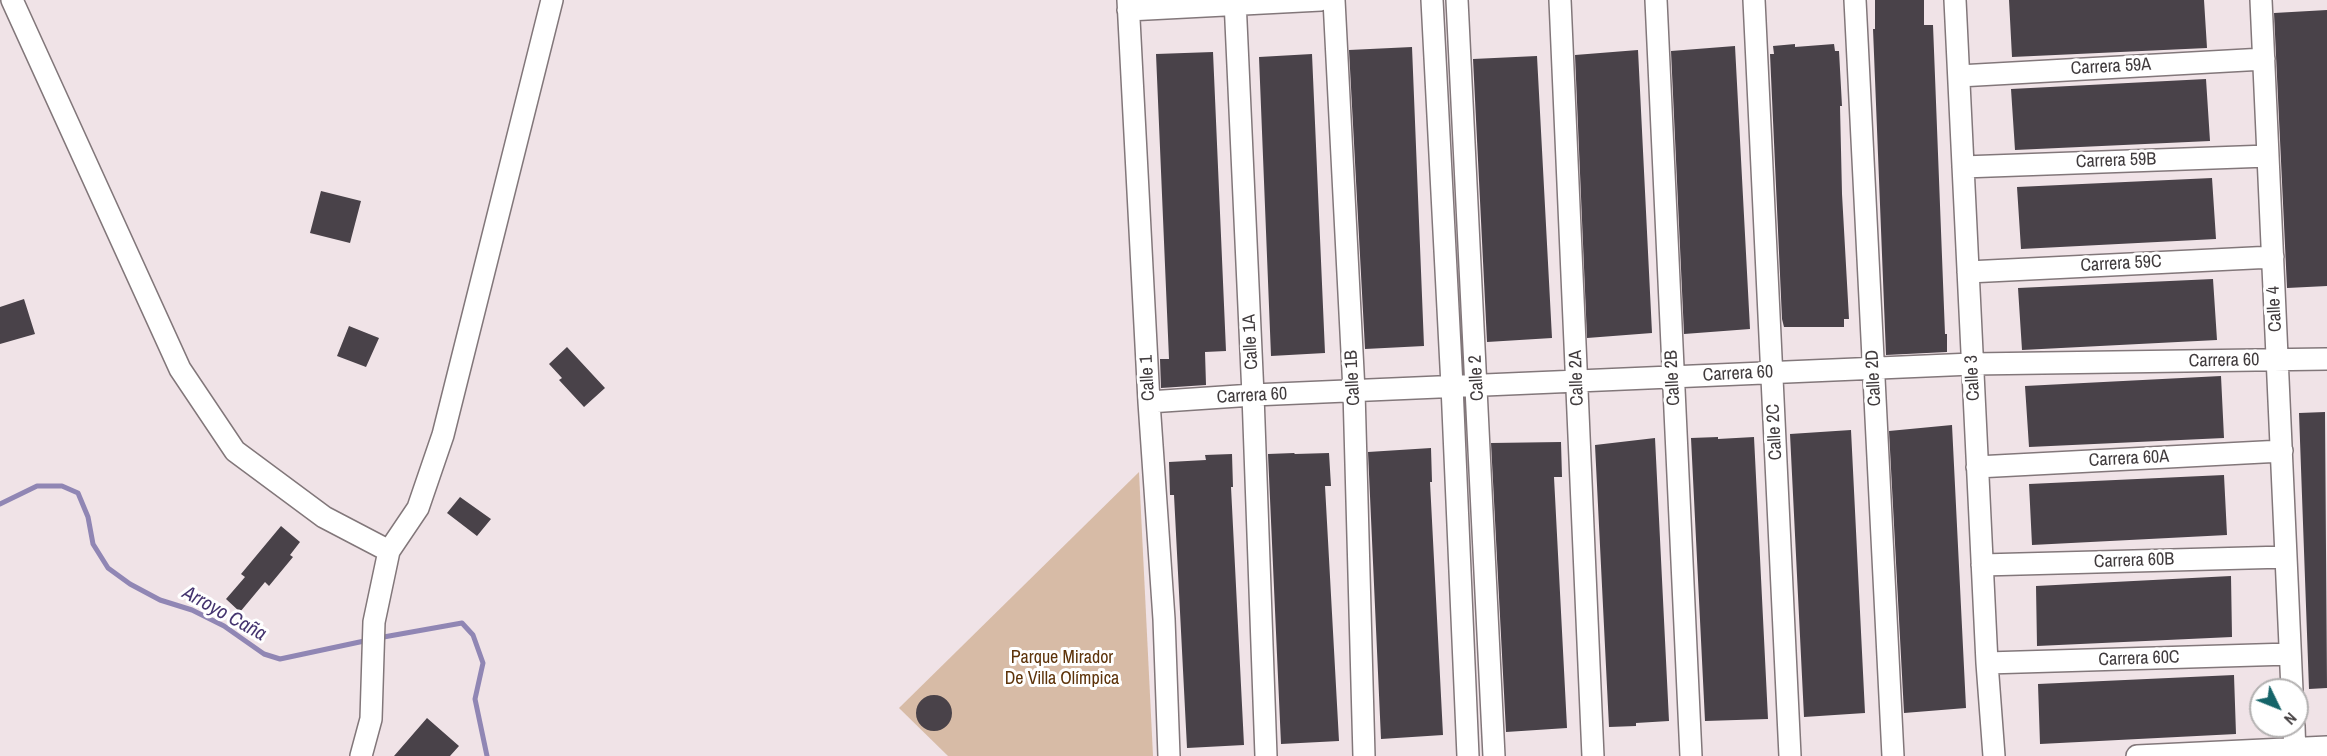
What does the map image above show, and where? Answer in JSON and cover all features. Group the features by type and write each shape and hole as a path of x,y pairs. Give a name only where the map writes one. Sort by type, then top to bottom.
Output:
{"street":[{"path":"12,0 180,369 235,451 324,517 389,551"},
{"path":"362,756 371,719 374,622 389,551 418,508 443,435 552,0"},
{"path":"1128,5 1321,0"},
{"name":"Calle 1B","path":"1334,0 1354,391 1364,756"},
{"name":"Calle 2","path":"1432,0 1468,756"},
{"name":"Calle 2","path":"1456,0 1494,756"},
{"name":"Calle 2A","path":"1560,0 1593,756"},
{"name":"Calle 2B","path":"1656,0 1691,756"},
{"name":"Calle 2C","path":"1754,0 1790,756"},
{"name":"Calle 2D","path":"1855,0 1893,756"},
{"name":"Calle 3","path":"1955,0 1987,663 1994,756"},
{"name":"Calle 4","path":"2261,0 2291,678"},
{"name":"Calle 1A","path":"1235,2 1253,395 1266,756"},
{"name":"Calle 1","path":"1128,5 1149,402 1164,619 1169,756"},
{"name":"Carrera 59A","path":"1959,76 2264,59"},
{"name":"Carrera 59B","path":"1963,167 2268,156"},
{"name":"Carrera 59C","path":"1968,272 2273,257"},
{"name":"Carrera 60","path":"1149,402 1253,395 1972,364 2327,359"},
{"name":"Carrera 60A","path":"1977,467 2282,451"},
{"name":"Carrera 60B","path":"1982,566 2286,557"},
{"name":"Carrera 60C","path":"1987,663 2290,654"},
{"path":"2137,756 2295,752 2327,747"}],"green space":[{"name":"Parque Mirador De Villa Olímpica","path":"1139,472 1153,756 948,756 899,708"}],"building":[{"path":"1875,0 1924,0 1924,25 1933,25 1947,352 1886,355 1873,29 1875,29"},
{"path":"2009,0 2204,0 2207,48 2012,57"},
{"path":"2327,10 2327,286 2287,288 2274,13"},
{"path":"1795,44 1795,47 1834,44 1835,51 1839,51 1842,106 1840,106 1842,194 1849,319 1844,319 1844,327 1784,327 1782,319 1770,54 1774,54 1773,46"},
{"path":"1735,46 1750,329 1684,334 1671,51"},
{"path":"1412,47 1424,346 1365,349 1349,50"},
{"path":"1638,50 1652,333 1587,338 1575,55"},
{"path":"1213,52 1226,351 1205,352 1206,385 1161,388 1160,359 1169,359 1156,54"},
{"path":"1312,54 1325,353 1271,356 1259,57"},
{"path":"1537,56 1552,338 1487,342 1473,59"},
{"path":"2206,79 2210,141 2015,150 2011,89"},
{"path":"2212,178 2216,239 2021,249 2017,187"},
{"path":"321,191 361,201 350,243 310,233"},
{"path":"2213,279 2217,340 2022,350 2018,288"},
{"path":"24,299 35,334 0,344 0,307"},
{"path":"349,326 379,338 366,367 337,356"},
{"path":"567,347 605,388 584,407 559,380 562,378 549,364"},
{"path":"2221,376 2224,438 2029,447 2025,386"},
{"path":"2325,412 2327,688 2309,689 2299,413"},
{"path":"1952,425 1966,708 1904,713 1889,431"},
{"path":"1851,430 1865,713 1804,717 1790,434"},
{"path":"1718,437 1718,439 1754,437 1768,719 1705,721 1691,438"},
{"path":"1655,438 1669,721 1609,727 1595,445"},
{"path":"1561,442 1562,477 1554,477 1567,728 1506,732 1491,443"},
{"path":"1431,448 1432,482 1430,482 1443,735 1381,739 1368,452"},
{"path":"1329,453 1331,486 1325,486 1339,741 1281,744 1268,454"},
{"path":"1232,454 1233,487 1231,487 1244,745 1187,748 1174,495 1170,495 1169,462 1206,460 1205,455"},
{"path":"2224,475 2227,535 2032,545 2029,484"},
{"path":"460,497 491,519 477,536 447,513"},
{"path":"281,526 300,542 290,555 293,557 269,586 265,582 240,612 226,599 245,577 241,574"},
{"path":"2231,576 2232,637 2037,646 2036,586"},
{"path":"2234,675 2236,734 2040,744 2038,684"},
{"path":"934,695 947,700 952,713 947,726 934,731 921,726 916,713 921,700"},
{"path":"427,718 459,746 450,756 394,756"}],"waterway":[{"name":"Arroyo Caña","path":"0,504 37,486 62,486 78,493 88,517 93,544 108,568 130,584 160,600 192,610 224,626 264,654 280,659 369,640"},
{"name":"Arroyo Caña","path":"378,638 462,623 473,635 483,663 475,699 487,756"}]}
